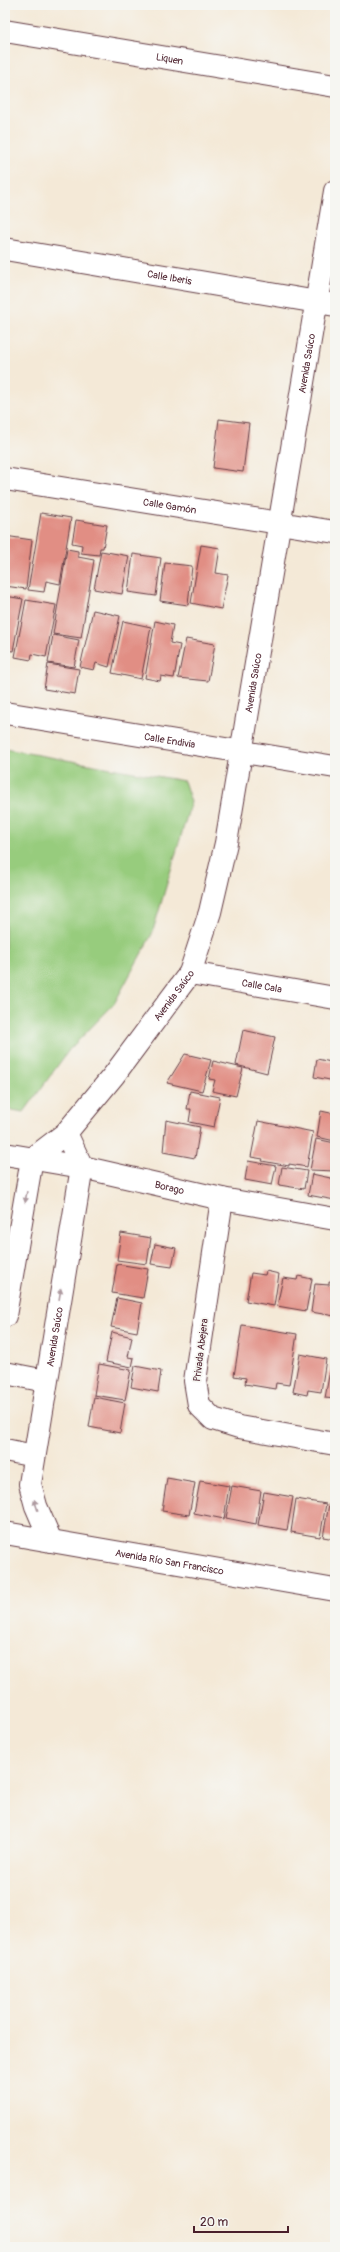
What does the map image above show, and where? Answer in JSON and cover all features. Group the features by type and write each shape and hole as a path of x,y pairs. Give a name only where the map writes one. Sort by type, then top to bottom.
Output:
{"street":[{"name":"Liquen","path":"5,31 335,86"},
{"name":"Avenida Saúco","path":"32,1158 66,1133 114,1075 190,973 212,905 226,843 279,522 325,304 335,191"},
{"name":"Calle Iberis","path":"5,249 325,304"},
{"name":"Calle Gamón","path":"5,479 335,532"},
{"name":"Calle Endivia","path":"5,713 335,767"},
{"name":"Calle Cala","path":"190,973 335,998"},
{"path":"66,1133 82,1167"},
{"name":"Borago","path":"5,1154 82,1167 222,1199 335,1219"},
{"path":"5,1316 32,1158"},
{"name":"Avenida Saúco","path":"51,1541 36,1506 30,1484 82,1167"},
{"name":"Privada Abejera","path":"222,1199 195,1381 199,1405 213,1419 239,1427 335,1444"},
{"path":"5,1373 46,1381"},
{"path":"5,1450 34,1456"},
{"name":"Avenida Río San Francisco","path":"5,1533 335,1590"}],"green space":[{"path":"5,749 184,781 191,802 152,934 114,1004 69,1050 24,1112 5,1109"}],"building":[{"path":"219,419 249,423 243,472 213,468"},
{"path":"41,513 71,518 60,584 46,581 44,592 28,590"},
{"path":"76,520 107,525 103,548 100,548 99,555 81,553 82,545 72,543"},
{"path":"5,536 32,540 26,589 5,586"},
{"path":"201,545 220,548 216,573 228,575 221,609 191,603"},
{"path":"67,549 78,551 78,557 94,560 81,638 53,634"},
{"path":"101,551 129,556 122,594 94,589"},
{"path":"133,554 161,558 156,596 128,592"},
{"path":"165,563 192,566 188,605 160,601"},
{"path":"5,596 23,599 13,651 5,650"},
{"path":"26,600 56,605 46,657 32,654 31,660 15,657"},
{"path":"93,610 120,616 109,667 96,663 94,670 80,667"},
{"path":"123,621 151,627 141,679 112,673"},
{"path":"155,621 173,625 170,643 180,645 174,678 161,676 160,681 145,678"},
{"path":"53,635 79,640 74,667 48,663"},
{"path":"186,639 215,644 208,681 178,678"},
{"path":"48,664 79,669 75,694 44,689"},
{"path":"243,1030 275,1037 267,1073 236,1065"},
{"path":"185,1054 211,1060 202,1091 167,1083"},
{"path":"332,1058 335,1059 335,1081 314,1077 317,1059 331,1062"},
{"path":"213,1061 243,1068 236,1096 212,1091 215,1080 209,1079"},
{"path":"190,1091 220,1097 214,1127 189,1122 191,1109 187,1109"},
{"path":"321,1111 335,1114 335,1141 317,1137"},
{"path":"166,1120 200,1127 195,1158 163,1152"},
{"path":"258,1121 313,1132 307,1167 289,1164 289,1166 262,1161 263,1159 251,1157"},
{"path":"316,1139 335,1143 335,1171 310,1170"},
{"path":"248,1161 276,1166 272,1185 245,1180"},
{"path":"282,1167 307,1171 304,1189 279,1185"},
{"path":"312,1174 335,1179 335,1200 308,1195"},
{"path":"121,1233 151,1238 147,1264 117,1260"},
{"path":"155,1244 176,1248 172,1267 151,1264"},
{"path":"117,1264 148,1269 143,1298 112,1293"},
{"path":"266,1271 279,1274 274,1306 246,1301 251,1273 265,1275"},
{"path":"298,1276 312,1279 306,1311 277,1306 283,1278 297,1280"},
{"path":"329,1282 335,1283 335,1316 311,1312 315,1284 329,1285"},
{"path":"117,1298 142,1303 137,1332 111,1327"},
{"path":"242,1325 297,1334 289,1385 276,1383 275,1389 245,1384 246,1378 234,1376"},
{"path":"112,1332 132,1337 128,1357 134,1358 132,1367 106,1362"},
{"path":"300,1354 326,1359 321,1392 308,1390 307,1395 293,1392"},
{"path":"332,1359 335,1360 335,1399 325,1398"},
{"path":"99,1364 131,1370 125,1400 94,1395"},
{"path":"135,1366 161,1371 158,1392 131,1387"},
{"path":"94,1397 125,1403 120,1433 89,1427"},
{"path":"167,1478 195,1483 189,1515 162,1511"},
{"path":"200,1481 229,1486 224,1519 194,1513"},
{"path":"232,1486 261,1491 256,1524 226,1518"},
{"path":"264,1492 293,1497 287,1530 258,1525"},
{"path":"296,1499 326,1504 320,1537 291,1532"},
{"path":"329,1504 335,1505 335,1539 323,1537"}]}
